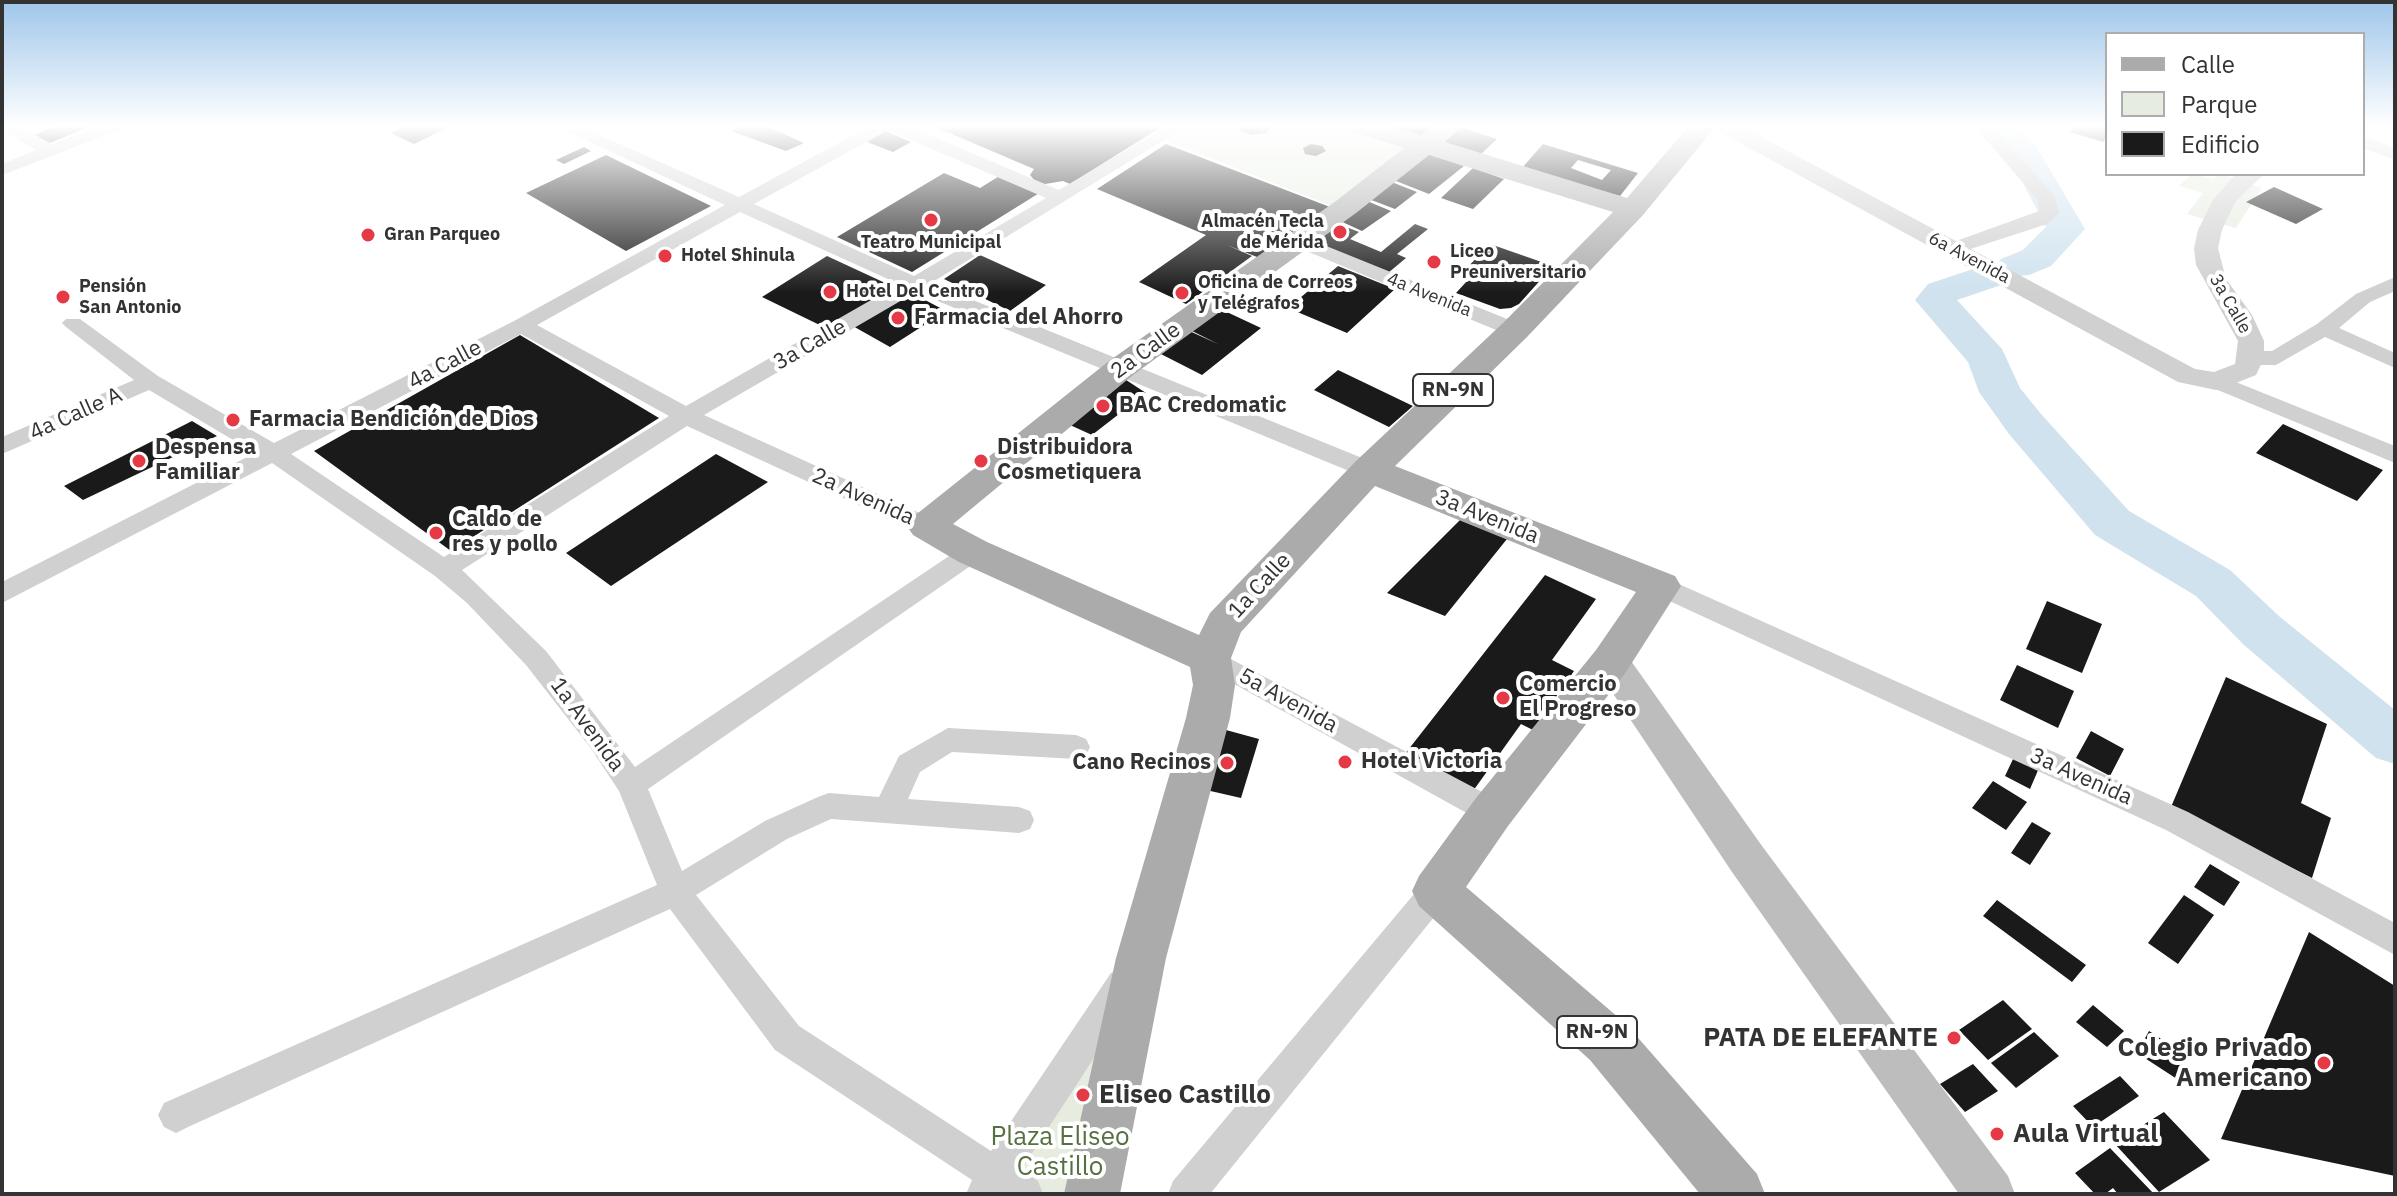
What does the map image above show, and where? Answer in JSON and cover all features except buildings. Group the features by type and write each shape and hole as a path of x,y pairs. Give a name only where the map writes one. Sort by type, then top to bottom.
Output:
{"main road":[{"name":"2a Calle","path":"926,526 1121,368 1378,182"},
{"path":"1543,182 1633,209"},
{"name":"1a Calle","path":"1092,1194 1141,958 1208,718 1214,685 1210,658 1224,624 1369,470 1515,330 1656,182"},
{"name":"3a Avenida","path":"1369,470 1661,586"},
{"name":"2a Avenida","path":"926,526 973,552 1210,658"},
{"path":"1436,891 1492,812 1611,661 1661,586"},
{"path":"1611,661 1747,859 1990,1194"},
{"name":"RN-9N","path":"1436,891 1608,1042 1737,1194"}],"street":[{"name":"3a Avenida","path":"685,182 915,284 1369,470"},
{"name":"4a Calle","path":"2,593 521,325 778,182"},
{"path":"1024,182 1060,197"},
{"name":"3a Calle","path":"444,569 686,416 1085,182"},
{"name":"6a Avenida","path":"1829,182 2188,376 2216,381"},
{"path":"1952,249 2040,220 2049,213 2047,199 2032,182"},
{"name":"3a Calle","path":"2216,381 2246,369 2251,358 2248,333 2214,279 2206,248 2210,230 2225,200 2241,182"},
{"name":"4a Avenida","path":"1299,241 1515,330"},
{"path":"2251,358 2276,358 2324,329 2363,298 2395,283"},
{"name":"1a Avenida","path":"73,323 150,381 275,454 444,569 506,625 577,707 631,785 675,892 787,1038 1002,1188"},
{"name":"2a Avenida","path":"521,325 686,416 926,526"},
{"path":"2324,329 2395,361"},
{"name":"4a Calle A","path":"2,446 150,381"},
{"path":"2216,381 2395,455"},
{"path":"631,785 973,552"},
{"name":"3a Avenida","path":"1661,586 2177,821 2395,940"},
{"name":"5a Avenida","path":"1210,658 1492,812"},
{"path":"888,810 909,764 948,740 1076,747"},
{"path":"176,1115 675,892 776,830 829,806 1019,820"},
{"path":"1186,1194 1436,891"},
{"path":"1002,1188 1141,958"}],"green space":[{"path":"1271,182 1363,182 1332,206"},
{"path":"2184,182 2243,182 2262,188 2236,228 2187,214 2203,193 2179,186"},
{"name":"Plaza Eliseo Castillo","path":"1138,965 1090,1194 1027,1194 998,1175"}],"waterway":[{"path":"2015,267 2037,258 2066,229 2040,182"},
{"path":"1990,276 1942,292 1935,300 1987,358 2000,392 2025,424 2112,523 2213,583 2262,631 2395,742"}],"place":[{"name":"Teatro Municipal","path":"931,220"},
{"name":"Almacén Tecla de Mérida","path":"1340,232"},
{"name":"Gran Parqueo","path":"368,235"},
{"name":"Hotel Shinula","path":"665,256"},
{"name":"Liceo Preuniversitario","path":"1434,262"},
{"name":"Hotel Del Centro","path":"830,292"},
{"name":"Oficina de Correos y Telégrafos","path":"1182,293"},
{"name":"Pensión San Antonio","path":"63,297"},
{"name":"Farmacia del Ahorro","path":"898,318"},
{"name":"BAC Credomatic","path":"1103,406"},
{"name":"Farmacia Bendición de Dios","path":"233,420"},
{"name":"Despensa Familiar","path":"139,461"},
{"name":"Distribuidora Cosmetiquera","path":"981,461"},
{"name":"Caldo de res y pollo","path":"436,533"},
{"name":"Comercio El Progreso","path":"1503,698"},
{"name":"Hotel Victoria","path":"1345,762"},
{"name":"Cano Recinos","path":"1227,763"},
{"name":"PATA DE ELEFANTE","path":"1954,1038"},
{"name":"Colegio Privado Americano","path":"2324,1063"},
{"name":"Eliseo Castillo","path":"1083,1095"},
{"name":"Aula Virtual","path":"1997,1134"}]}
